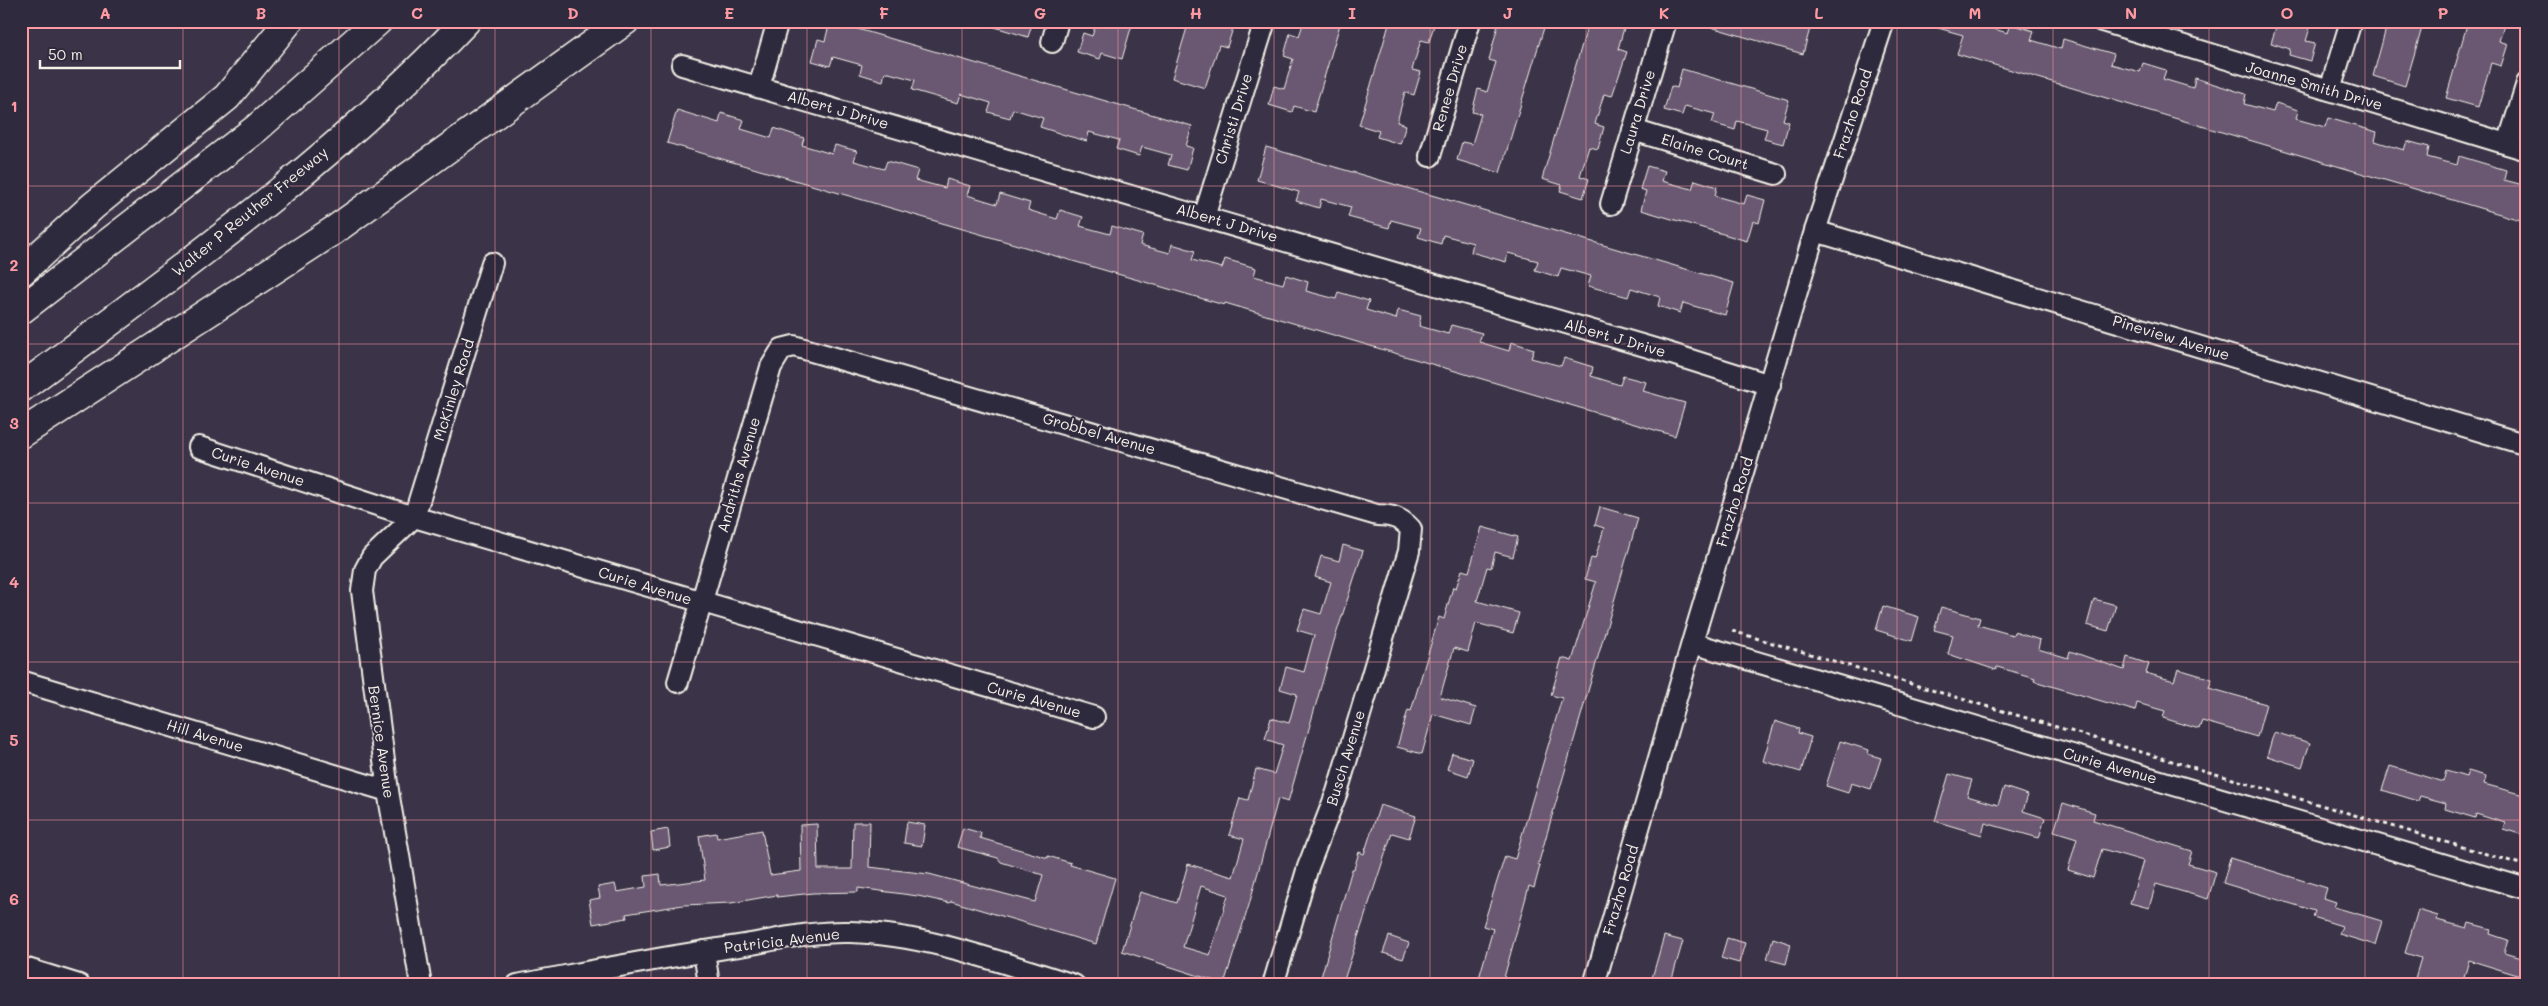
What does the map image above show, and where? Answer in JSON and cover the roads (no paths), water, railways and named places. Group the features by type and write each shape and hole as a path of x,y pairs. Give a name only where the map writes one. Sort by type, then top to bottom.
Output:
{"highway":[{"path":"21,272 93,206 226,97 289,21"},
{"path":"21,310 257,128 378,21"},
{"name":"Walter P Reuther Freeway","path":"21,388 278,192 346,135 466,21"},
{"path":"21,434 333,232 625,21"}],"street":[{"path":"759,87 778,21"},
{"path":"1052,42 1058,21"},
{"name":"Christi Drive","path":"1204,217 1265,21"},
{"name":"Renee Drive","path":"1430,156 1470,21"},
{"name":"Laura Drive","path":"1611,204 1666,21"},
{"name":"Frazho Road","path":"1594,985 1692,643 1815,231 1884,21"},
{"name":"Joanne Smith Drive","path":"2102,21 2156,29 2330,90 2518,147"},
{"path":"2330,90 2351,21"},
{"name":"Albert J Drive","path":"682,65 1770,385"},
{"path":"2518,147 2527,83"},
{"name":"Elaine Court","path":"1633,130 1776,174"},
{"name":"Pineview Avenue","path":"1815,231 2527,445"},
{"name":"McKinley Road","path":"414,517 492,263"},
{"name":"Grobbel Avenue","path":"782,349 794,346 804,348 1377,515 1390,515 1402,520 1412,529"},
{"name":"Andriths Avenue","path":"678,682 770,368 782,349"},
{"name":"Curie Avenue","path":"199,447 414,517 1094,718"},
{"name":"Bernice Avenue","path":"414,517 372,557 365,570 362,591 388,791 421,985"},
{"name":"Busch Avenue","path":"1273,985 1308,867 1337,792 1409,552 1412,529"},
{"name":"Curie Avenue","path":"1692,643 2527,889"},
{"name":"Hill Avenue","path":"21,682 388,791"},
{"name":"Patricia Avenue","path":"517,985 704,951 812,934 850,932 877,934 950,948 1074,985"},
{"path":"704,951 709,985"},
{"path":"21,967 79,985"}]}
